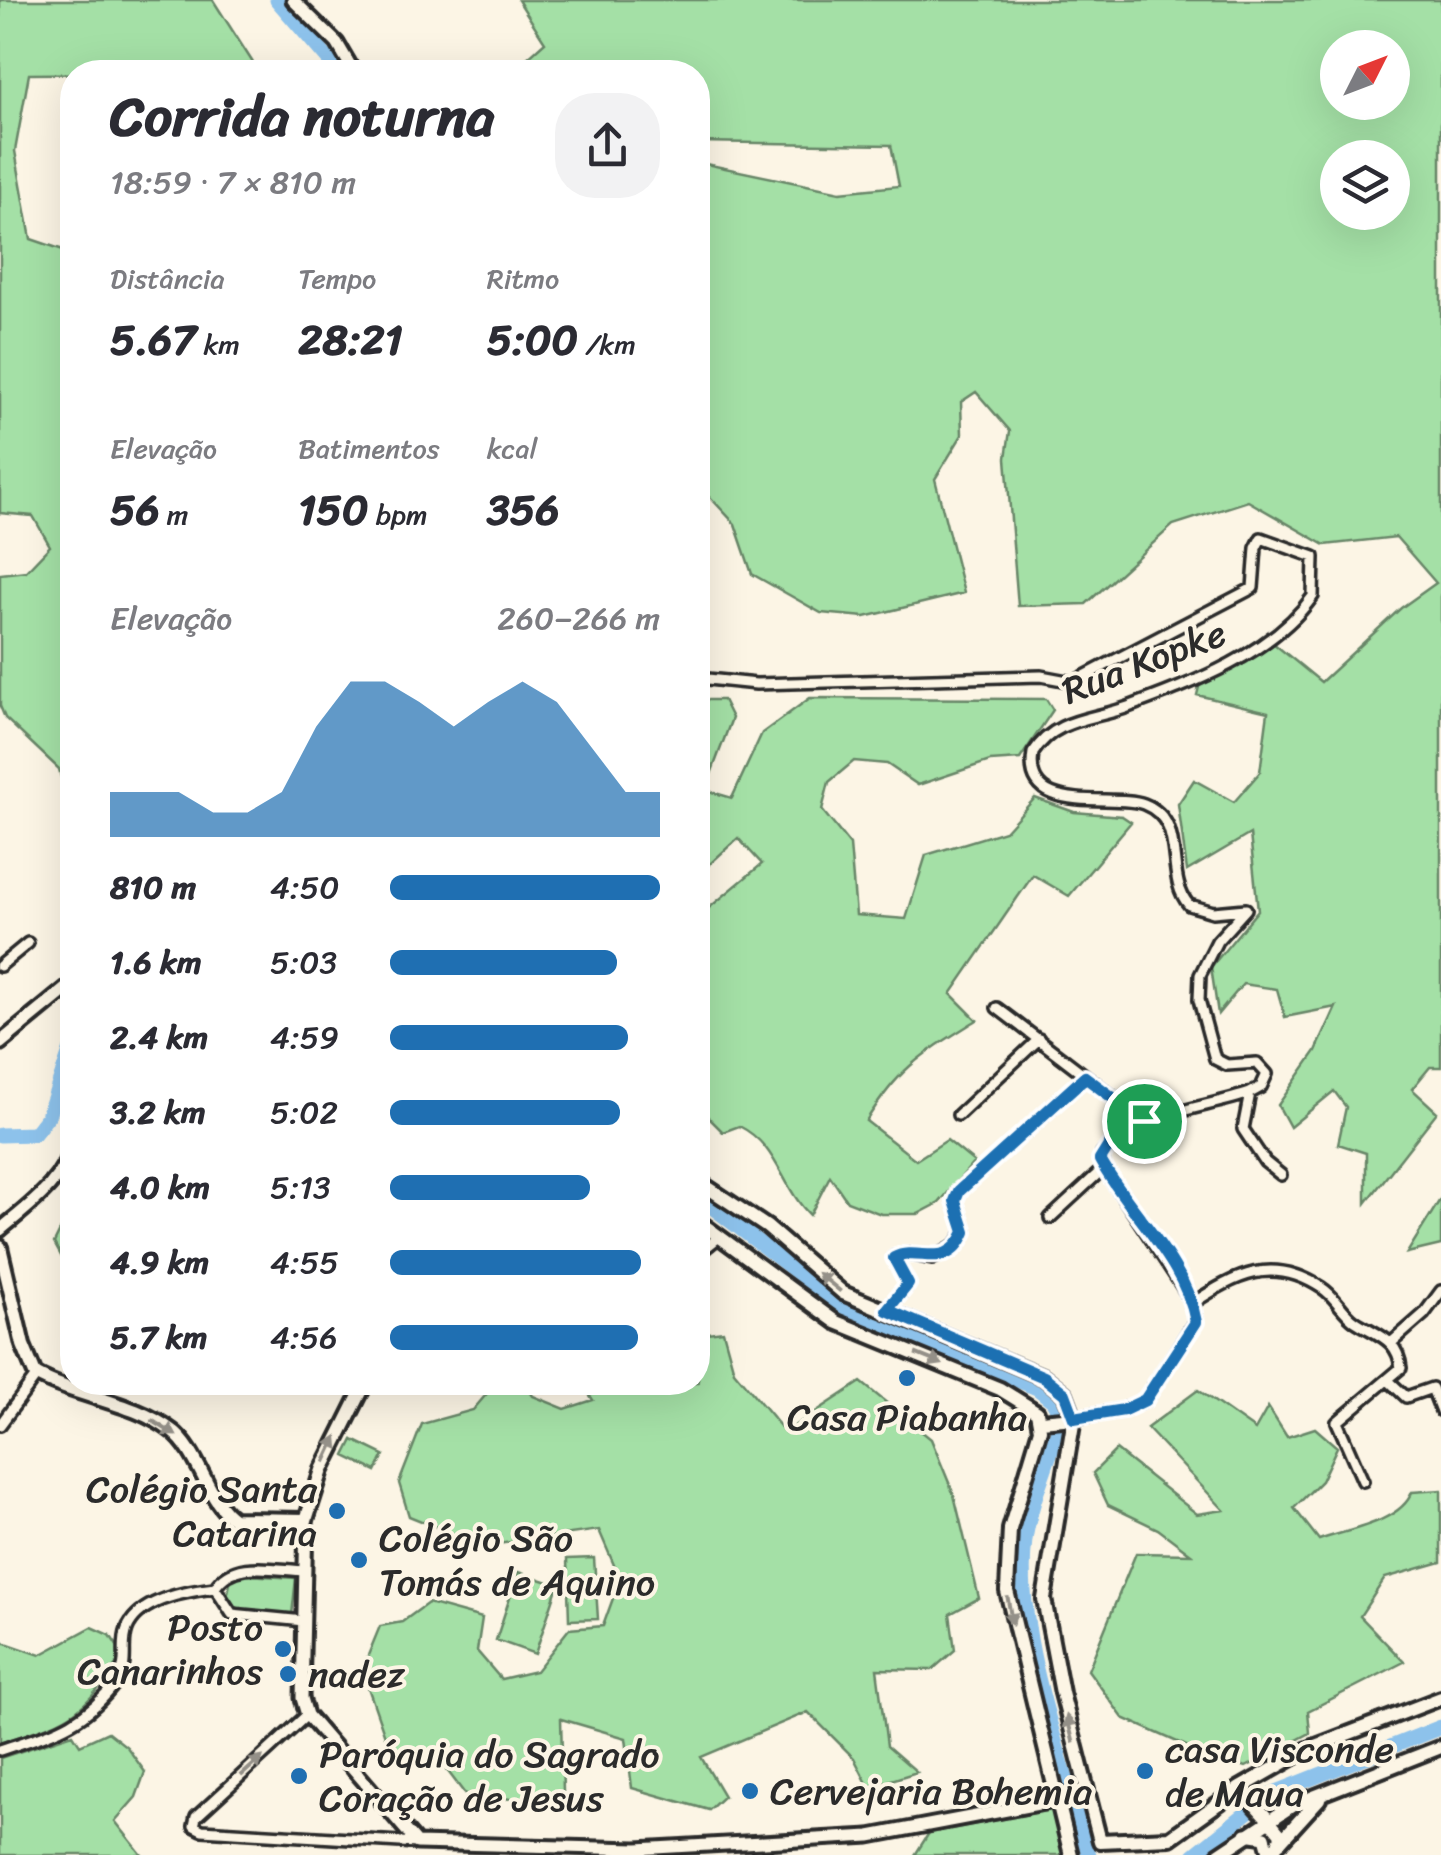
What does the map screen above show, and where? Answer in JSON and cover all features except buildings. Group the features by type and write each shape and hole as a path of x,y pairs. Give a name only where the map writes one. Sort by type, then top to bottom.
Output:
{"main road":[{"path":"293,0 337,43 347,60"},
{"path":"0,1044 60,994"},
{"path":"0,1230 60,1172"},
{"path":"710,1189 767,1227 842,1293 1044,1377 1065,1394 1074,1418 1044,1600 1085,1796 1100,1841 1170,1838 1240,1788 1308,1749 1441,1698"},
{"path":"710,1230 817,1311 1000,1389 1026,1403 1041,1422"},
{"path":"0,1246 23,1345 37,1375 60,1384"},
{"path":"87,1395 169,1428 196,1459 224,1513 234,1519 306,1520"},
{"path":"360,1395 322,1470 306,1520 302,1698 307,1715 417,1843 637,1852 898,1834 1085,1796"},
{"path":"1041,1422 1074,1418"},
{"path":"1041,1422 1010,1529 1007,1591 1071,1855"},
{"path":"1218,1855 1268,1819 1336,1785 1441,1747"},
{"path":"1271,1855 1308,1808 1336,1785"},
{"path":"1240,1788 1281,1834 1280,1842"},
{"path":"1246,1834 1265,1837 1271,1855"}],"street":[{"name":"Rua Kopke","path":"710,679 756,684 1041,676 1073,682 1253,588 1256,548 1261,538 1314,557 1316,586 1300,614 1264,646 1134,705 1060,726 1041,741 1031,765 1048,791 1098,803 1136,802 1154,810 1173,836 1178,889 1188,905 1213,912 1246,909 1207,956 1198,1000 1216,1059 1223,1064 1257,1063 1264,1068 1266,1082 1250,1093"},
{"path":"0,966 28,942"},
{"path":"997,1008 1144,1121"},
{"path":"958,1115 1038,1039"},
{"path":"887,1310 908,1284 894,1258 900,1254 932,1259 955,1246 965,1232 955,1201 959,1191 1085,1077"},
{"path":"1074,1418 1124,1410 1145,1400 1192,1329 1192,1304 1100,1160 1110,1144 1144,1121 1250,1093 1243,1128 1265,1162 1280,1175"},
{"path":"1050,1218 1104,1168"},
{"path":"710,1244 719,1237"},
{"path":"1192,1304 1238,1274 1284,1272 1322,1287 1355,1320 1378,1330 1391,1343 1402,1365 1390,1382 1337,1422 1364,1481"},
{"path":"1391,1343 1424,1314 1441,1291"},
{"path":"0,1312 14,1305"},
{"path":"0,1425 37,1375"},
{"path":"1390,1382 1406,1398 1432,1388 1441,1411"},
{"path":"0,1750 60,1733 90,1709 127,1663 126,1630 137,1616 173,1596 215,1588 228,1572 240,1568 305,1571"},
{"path":"215,1588 232,1614 304,1621"},
{"path":"307,1715 196,1817 194,1826 202,1830 417,1843"}],"green space":[{"path":"0,0 213,0 251,60 60,60 60,74 29,74 15,151 31,239 60,249 60,773 5,718 0,706 0,574 26,571 50,546 33,516 0,513"},
{"path":"518,0 1441,0 1441,1067 1430,1067 1412,1089 1437,1112 1366,1203 1366,1153 1338,1144 1346,1107 1334,1091 1290,1127 1278,1105 1316,1051 1336,1007 1285,1017 1277,989 1243,984 1218,1014 1211,967 1258,910 1250,834 1187,871 1178,804 1194,780 1234,802 1260,772 1268,712 1197,695 1200,683 1273,643 1321,682 1401,608 1436,583 1396,537 1325,545 1248,501 1173,525 1086,604 1018,606 1006,458 1010,431 976,392 961,402 962,435 935,479 964,593 865,617 821,613 752,574 735,524 710,497 710,165 840,192 899,186 891,145 710,142 710,60 525,60 545,42"},
{"path":"810,698 1046,699 1053,710 1020,759 990,761 918,785 887,764 854,761 829,782 822,810 850,845 856,915 906,919 926,855 1005,831 1035,798 1074,812 1122,816 1131,822 1069,896 1033,875 951,994 977,1020 914,1062 866,1121 916,1160 947,1140 974,1162 939,1203 918,1214 881,1214 847,1201 830,1176 810,1215 771,1155 752,1134 739,1126 723,1132 710,1119 710,907 762,864 738,838 710,864 710,791 732,798 762,733"},
{"path":"710,700 723,700 732,718 710,777"},
{"path":"1441,1198 1441,1245 1407,1253"},
{"path":"60,1231 60,1254 54,1243"},
{"path":"723,1331 734,1371 785,1432 861,1382 931,1439 954,1495 979,1598 950,1614 955,1650 932,1670 877,1669 887,1746 917,1772 869,1787 854,1758 808,1712 701,1757 724,1796 709,1810 632,1788 626,1738 561,1719 563,1792 539,1802 465,1794 437,1757 389,1748 362,1670 380,1626 402,1622 428,1603 482,1618 477,1651 501,1679 536,1671 569,1629 603,1626 620,1579 599,1530 483,1546 409,1516 399,1483 422,1424 473,1410 486,1395 532,1395 565,1409 593,1400 590,1395 710,1395 710,1333"},
{"path":"1198,1390 1255,1430 1268,1407 1287,1437 1315,1428 1337,1447 1321,1481 1294,1508 1319,1540 1385,1518 1397,1511 1412,1492 1441,1490 1441,1562 1385,1578 1360,1616 1404,1662 1308,1711 1310,1733 1246,1767 1123,1718 1088,1670 1136,1553 1191,1554 1158,1529 1108,1505 1093,1473 1116,1450 1197,1514 1224,1510 1147,1428"},
{"path":"353,1440 384,1455 376,1471 345,1456"},
{"path":"594,1558 598,1619 569,1620 567,1559"},
{"path":"518,1572 558,1585 535,1654 496,1640"},
{"path":"232,1574 296,1578 292,1615 235,1611 226,1602"},
{"path":"92,1627 110,1635 123,1655 95,1693 59,1721 0,1743 0,1641 40,1655"},
{"path":"108,1732 127,1747 145,1772 136,1797 115,1821 142,1855 0,1855 0,1758 73,1734 80,1745"},
{"path":"1055,1809 1065,1855 915,1855 929,1833"}],"waterway":[{"path":"277,0 329,60"},
{"path":"0,1135 34,1134 48,1116 60,1081"},
{"path":"710,1205 845,1309 1037,1388 1053,1401 1059,1413 1058,1430 1025,1540 1026,1616 1043,1699 1089,1855"},
{"path":"1194,1855 1269,1795 1441,1727"}],"place":[{"name":"Casa Piabanha","path":"907,1378"},
{"name":"Colégio Santa Catarina","path":"337,1511"},
{"name":"Colégio São Tomás de Aquino","path":"359,1560"},
{"name":"Posto Canarinhos","path":"283,1649"},
{"name":"nadez","path":"288,1674"},
{"name":"casa Visconde de Maua","path":"1145,1771"},
{"name":"Paróquia do Sagrado Coração de Jesus","path":"299,1776"},
{"name":"Cervejaria Bohemia","path":"750,1791"}],"route":[{"path":"1085,1077 1144,1121 1110,1144 1100,1160 1178,1278 1192,1304 1196,1322 1145,1400 1124,1410 1074,1418 1065,1394 1044,1377 887,1310 908,1284 894,1258 900,1254 919,1254 932,1259 955,1246 965,1232 955,1201 959,1191 1085,1077"}]}
